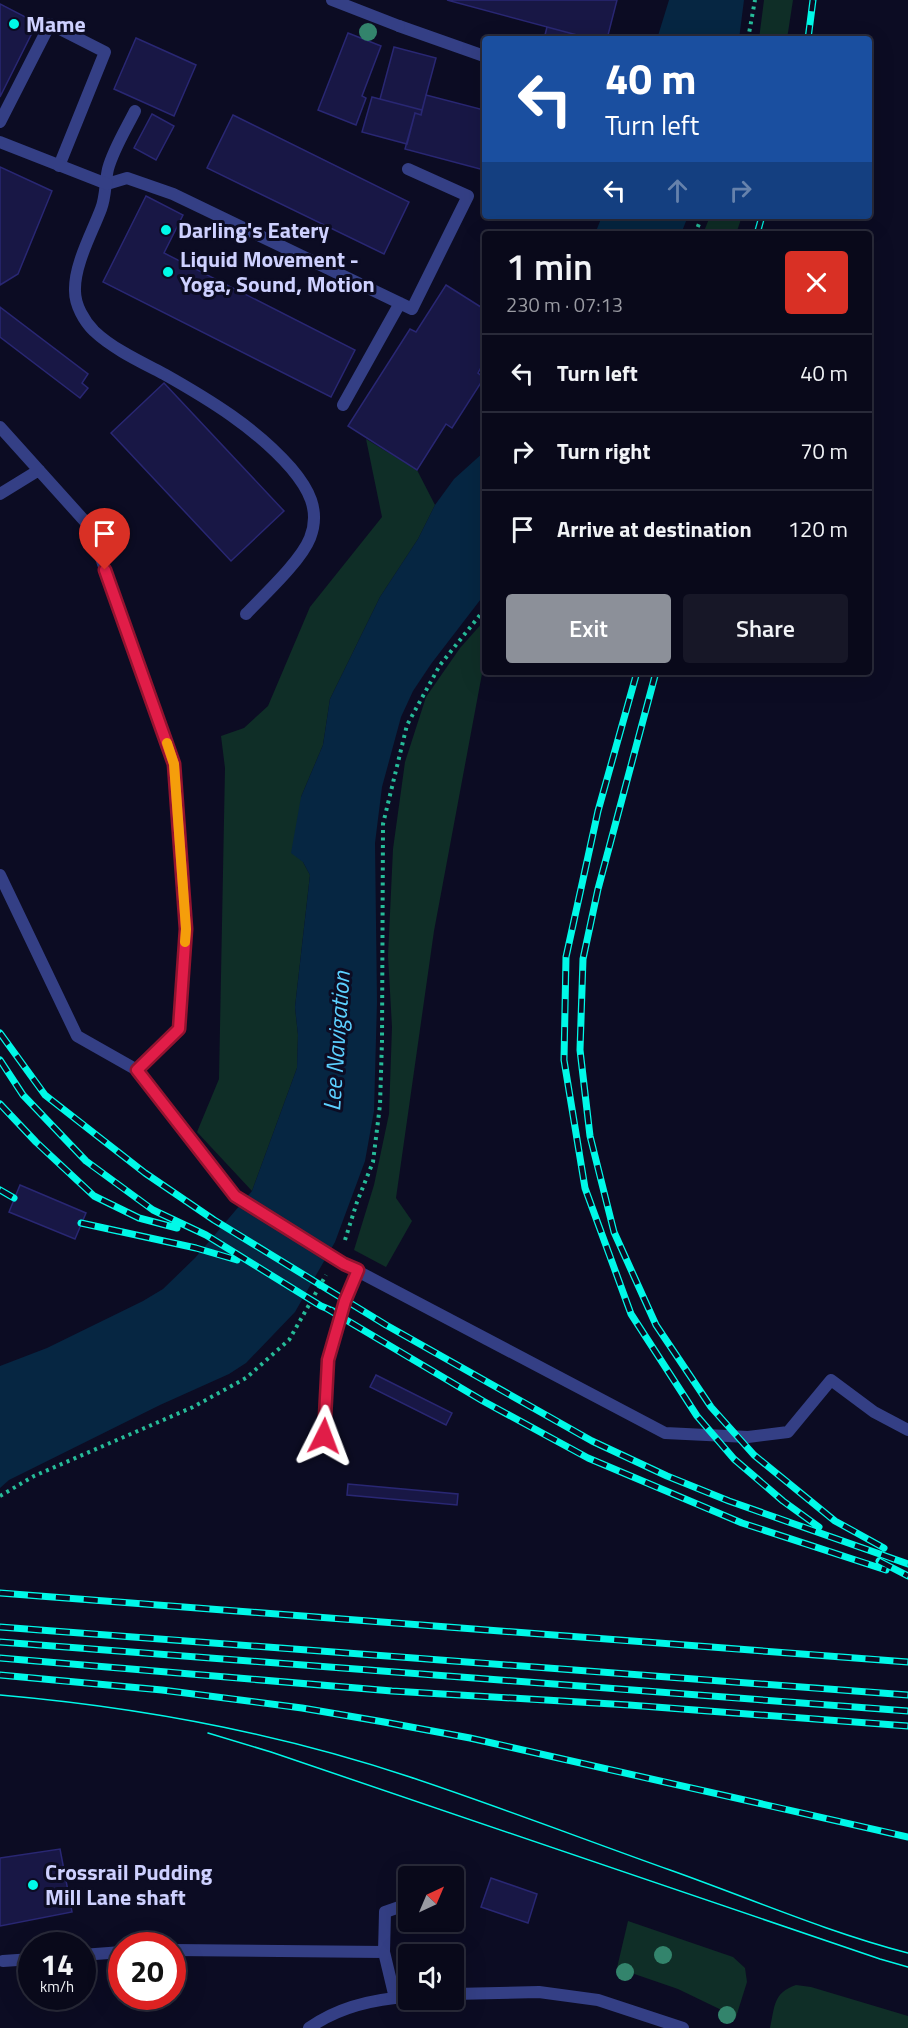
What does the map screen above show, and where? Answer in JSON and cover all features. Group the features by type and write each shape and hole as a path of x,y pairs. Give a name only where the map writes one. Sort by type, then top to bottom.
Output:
{"street":[{"path":"332,0 482,55"},
{"path":"0,122 50,24 105,52 59,166"},
{"path":"135,111 108,168 102,207 77,273 75,291 84,319 95,331 114,345 201,395 241,422 276,451 304,483 312,498 313,521 310,538 298,556 246,614"},
{"path":"0,142 107,184 127,178 173,194 412,309 468,196 408,169"},
{"path":"343,405 400,303"},
{"path":"0,427 90,527 174,764 186,929 179,1029 137,1070"},
{"path":"0,494 39,470"},
{"path":"0,875 77,1036 137,1070 235,1196 344,1264 665,1433 748,1437 788,1432 831,1380 874,1412 908,1430"},
{"path":"324,1436 328,1360 345,1301 358,1270"},
{"path":"395,1998 384,1952 385,1912 398,1907"},
{"path":"186,1950 384,1952"},
{"path":"3,1961 18,1960"},
{"path":"464,1994 538,1992 598,2000 683,2028"},
{"path":"309,2028 323,2018 364,2004 398,1998"}],"path":[{"path":"749,36 755,0"},
{"path":"344,1244 373,1162 380,1105 383,824 407,725 440,665 482,612"},
{"path":"0,1496 34,1476 193,1407 246,1378 289,1340 327,1273"}],"green space":[{"path":"764,0 793,0 787,36 759,36"},
{"path":"709,219 741,219 737,231 704,231"},
{"path":"366,439 417,470 435,505 418,539 380,597 330,699 323,745 301,797 303,862 310,875 295,1007 298,1035 297,1068 252,1191 197,1132 219,1079 225,768 221,736 244,728 268,706 310,607 382,517"},
{"path":"482,623 482,674 434,931 396,1198 412,1221 386,1267 354,1250 374,1185 389,1114 392,1027 388,956 393,849 405,762 426,697 460,648"},
{"path":"628,1921 733,1957 745,1968 747,1982 736,2017 678,1989 617,1968"},
{"path":"796,1985 811,1987 908,2016 908,2028 770,2028 774,2007 779,1996 788,1988"}],"water":[{"path":"669,0 744,0 739,36 658,36"},
{"path":"601,219 687,219 682,231 596,231"},
{"name":"Lee Navigation","path":"482,454 482,598 413,691 401,717 382,787 375,843 377,1002 374,1111 365,1161 335,1242 295,1312 246,1363 229,1374 160,1405 9,1480 0,1488 0,1366 47,1348 163,1289 195,1258 252,1191 297,1068 298,1035 295,1007 310,875 303,862 291,853 301,797 323,745 330,699 380,597 418,539 435,505 454,479"}],"building":[{"path":"447,0 617,0 608,36 581,36"},
{"path":"0,4 37,23 0,97"},
{"path":"547,27 581,36 545,36"},
{"path":"348,33 381,46 362,96 366,98 356,125 318,110"},
{"path":"136,38 196,65 174,116 114,89"},
{"path":"394,47 436,58 422,110 380,99"},
{"path":"426,95 482,109 482,169 405,149 415,113 421,115"},
{"path":"372,97 422,110 421,115 415,113 407,144 362,132"},
{"path":"152,114 174,126 156,160 134,148"},
{"path":"233,115 409,202 384,254 207,168"},
{"path":"0,167 52,191 18,274 0,285"},
{"path":"146,196 183,215 164,253 355,350 331,397 103,282"},
{"path":"446,285 482,308 482,366 478,373 482,376 482,381 452,428 446,424 417,470 348,426 410,329 416,332"},
{"path":"0,307 88,374 82,383 88,388 80,398 0,337"},
{"path":"164,383 284,511 231,561 111,433"},
{"path":"20,1185 86,1213 75,1239 9,1212"},
{"path":"376,1375 452,1413 446,1425 370,1387"},
{"path":"348,1484 458,1494 457,1505 347,1495"},
{"name":"Crossrail Pudding Mill Lane shaft","path":"60,1849 72,1912 0,1926 0,1858"},
{"path":"491,1878 537,1894 528,1923 481,1907"}],"tram line":[{"path":"0,1695 104,1707 207,1724 310,1747 360,1761 508,1811 818,1925 908,1953"},
{"path":"208,1733 271,1752 908,1967"}],"railway":[{"path":"808,36 813,0"},
{"path":"758,231 761,219"},
{"path":"636,675 598,811 566,957 564,1060 585,1188 631,1314 697,1416 734,1459 783,1501 819,1527"},
{"path":"655,675 598,889 583,959 580,1050 590,1136 614,1232 656,1325 711,1407 754,1455 835,1521 884,1548"},
{"path":"0,1033 45,1095 145,1173 214,1220 386,1325 592,1441 667,1476 729,1501 908,1564"},
{"path":"0,1060 23,1095 86,1161 153,1210 206,1235 321,1306 333,1311"},
{"path":"0,1104 36,1142 94,1196 139,1218 177,1228"},
{"path":"0,1190 14,1198"},
{"path":"81,1223 196,1248 237,1260"},
{"path":"326,1308 483,1401 588,1458 742,1523 886,1570"},
{"path":"879,1561 908,1576"},
{"path":"0,1593 908,1662"},
{"path":"0,1627 908,1695"},
{"path":"0,1642 908,1711"},
{"path":"0,1658 392,1691 629,1705 908,1726"},
{"path":"0,1675 162,1690 302,1708 384,1722 470,1738 908,1837"}],"slow traffic":[{"path":"167,743 174,764 185,942"}],"place":[{"name":"Mame","path":"14,24"},
{"name":"Darling's Eatery","path":"166,230"},
{"name":"Liquid Movement - Yoga, Sound, Motion","path":"168,272"},
{"name":"Crossrail Pudding Mill Lane shaft","path":"33,1885"}],"route":[{"path":"105,570 174,764 186,929 179,1029 137,1070 235,1196 344,1264 358,1270 345,1301 328,1360 324,1436"}]}
